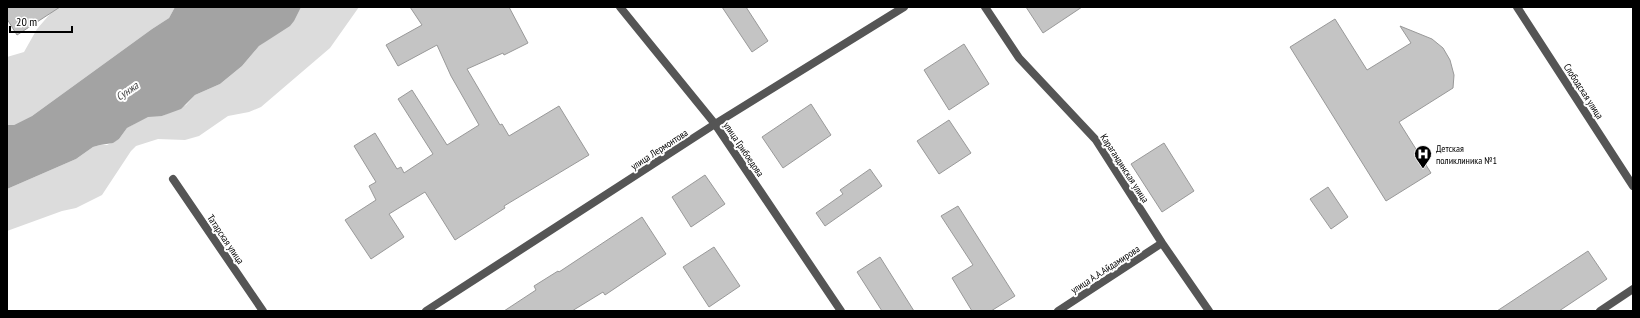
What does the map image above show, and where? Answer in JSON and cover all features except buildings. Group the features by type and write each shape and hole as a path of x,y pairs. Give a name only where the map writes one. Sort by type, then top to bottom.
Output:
{"street":[{"name":"улица Грибоедова","path":"620,7 716,124 841,311"},
{"name":"улица Лермонтова","path":"426,311 716,124 904,7"},
{"name":"Карагандинская улица","path":"985,7 1019,58 1096,140 1162,243 1209,311"},
{"name":"Слободская улица","path":"1517,7 1633,186"},
{"name":"Татарская улица","path":"173,179 263,311"},
{"name":"улица А.А.Айдамирова","path":"1058,311 1162,243"},
{"path":"1600,311 1633,289"}],"shaded area":[{"path":"56,7 175,7 169,18 32,116 14,125 7,125 7,57 24,52 37,29"},
{"path":"301,7 359,7 330,48 261,107 249,112 228,116 199,136 185,140 158,139 136,146 131,151 102,195 76,208 62,211 7,231 7,189 76,159 93,147 107,145 119,139 127,128 148,116 162,116 186,105 195,95 220,84 242,66 259,46 270,38"}],"water":[{"name":"Сунжа","path":"175,7 301,7 290,26 259,46 242,66 220,84 195,95 181,109 162,116 148,117 127,128 119,139 113,143 93,147 76,159 7,189 7,125 14,125 32,116 169,18"}],"place":[{"name":"Детская поликлиника №1","path":"1423,169"}]}
